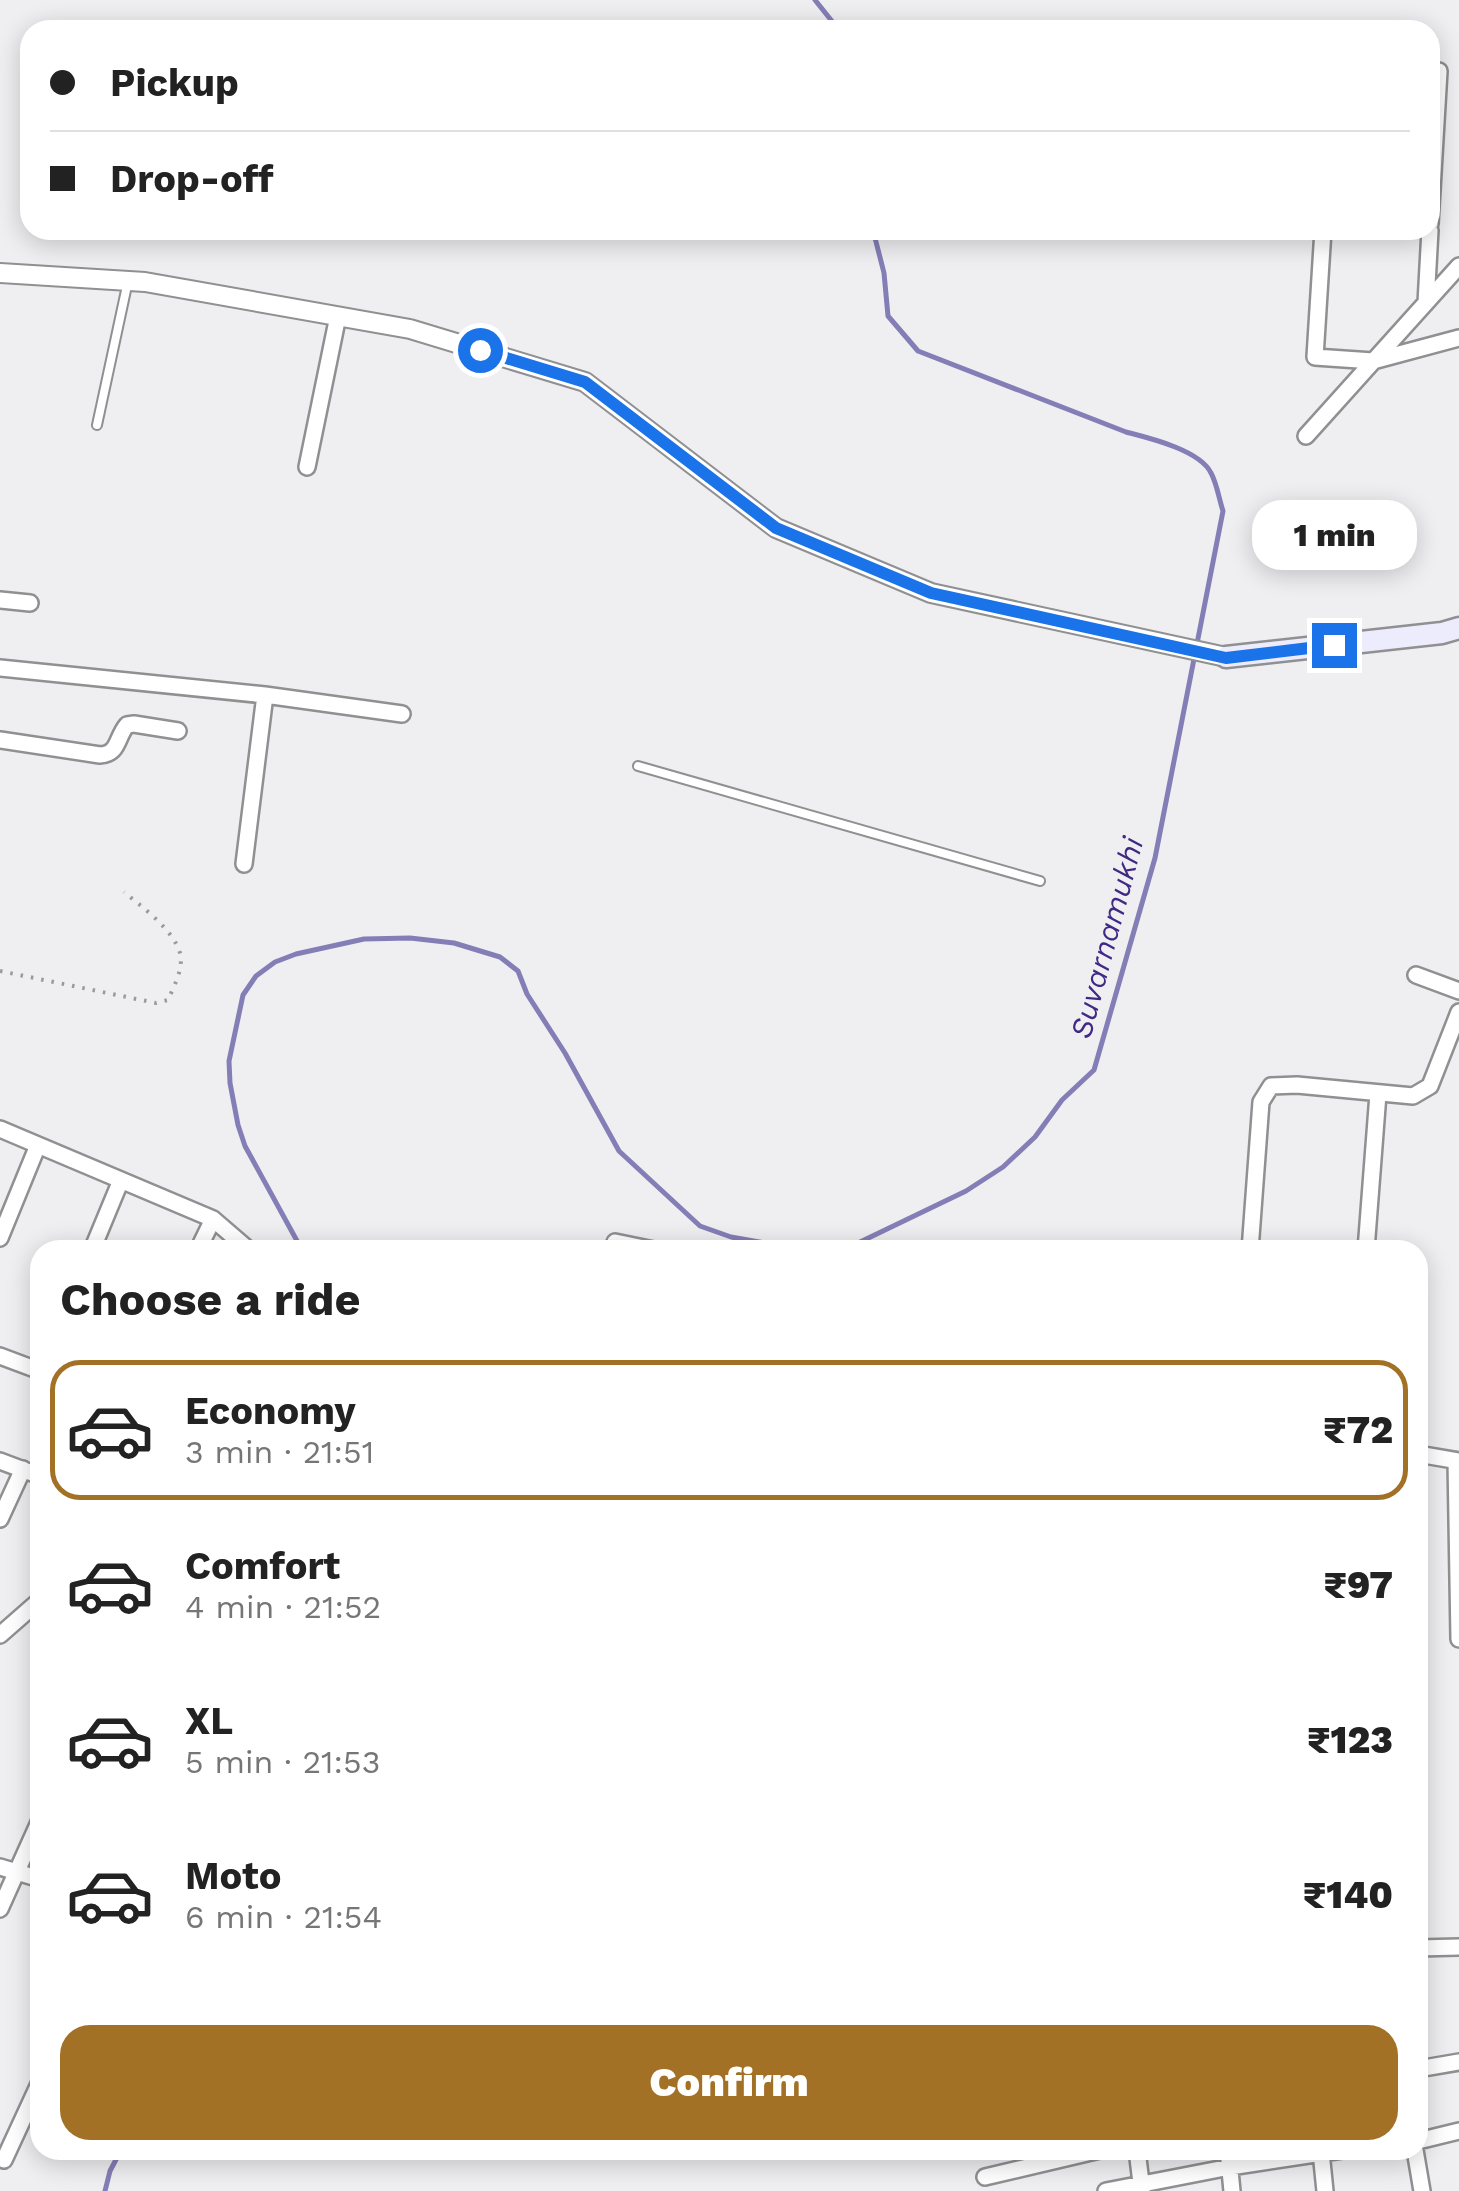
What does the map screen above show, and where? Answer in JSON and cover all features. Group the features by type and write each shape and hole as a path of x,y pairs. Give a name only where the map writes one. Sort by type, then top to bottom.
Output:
{"main road":[{"path":"1226,658 1459,628"}],"street":[{"path":"1322,240 1315,357 1373,362 1459,338"},
{"path":"1426,303 1429,240"},
{"path":"1306,436 1459,266"},
{"path":"0,273 145,282 410,329 585,382 776,528 931,593 1226,658"},
{"path":"308,467 338,316"},
{"path":"0,600 30,603"},
{"path":"0,668 265,694 402,714"},
{"path":"244,864 265,694"},
{"path":"0,740 100,756 116,749 126,726 178,731"},
{"path":"1416,975 1459,992"},
{"path":"1251,1240 1261,1102 1271,1086 1413,1096 1430,1086 1459,1012"},
{"path":"1367,1240 1378,1094"},
{"path":"0,1129 212,1219 236,1240"},
{"path":"0,1238 38,1145"},
{"path":"96,1240 121,1180"},
{"path":"203,1240 212,1219"},
{"path":"0,1356 30,1367"},
{"path":"1428,1456 1457,1461 1459,1639"},
{"path":"0,1460 30,1472"},
{"path":"0,1520 23,1469"},
{"path":"0,1635 30,1609"},
{"path":"0,1909 30,1844"},
{"path":"0,1867 30,1876"},
{"path":"1428,1948 1459,1948"},
{"path":"1428,2067 1459,2062"},
{"path":"4,2160 30,2104"},
{"path":"1428,2139 1459,2131"},
{"path":"984,2177 1057,2160"},
{"path":"1138,2160 1141,2187"},
{"path":"1106,2191 1141,2187 1223,2160"},
{"path":"1229,2160 1232,2191"},
{"path":"1322,2160 1325,2191"},
{"path":"1417,2160 1422,2191"}],"lane":[{"path":"97,425 128,281"},
{"path":"638,766 1040,882"}],"path":[{"path":"0,971 156,1003 168,1000 181,966 180,951 159,921 124,892"}],"waterway":[{"name":"Suvarnamukhi","path":"815,0 831,20"},
{"name":"Suvarnamukhi","path":"864,1240 966,1191 1003,1167 1094,1070 1155,858 1223,511 1211,473 1185,452 918,351 888,316 876,240"},
{"name":"Suvarnamukhi","path":"297,1240 245,1146 238,1125 229,1061 243,995 256,976 275,962 296,954 364,939 410,938 454,943 500,957 518,971 527,994 619,1151 700,1226 748,1240"},
{"name":"Suvarnamukhi","path":"105,2191 116,2160"}],"route":[{"path":"480,350 585,382 776,528 931,593 1226,658 1334,645"}]}
